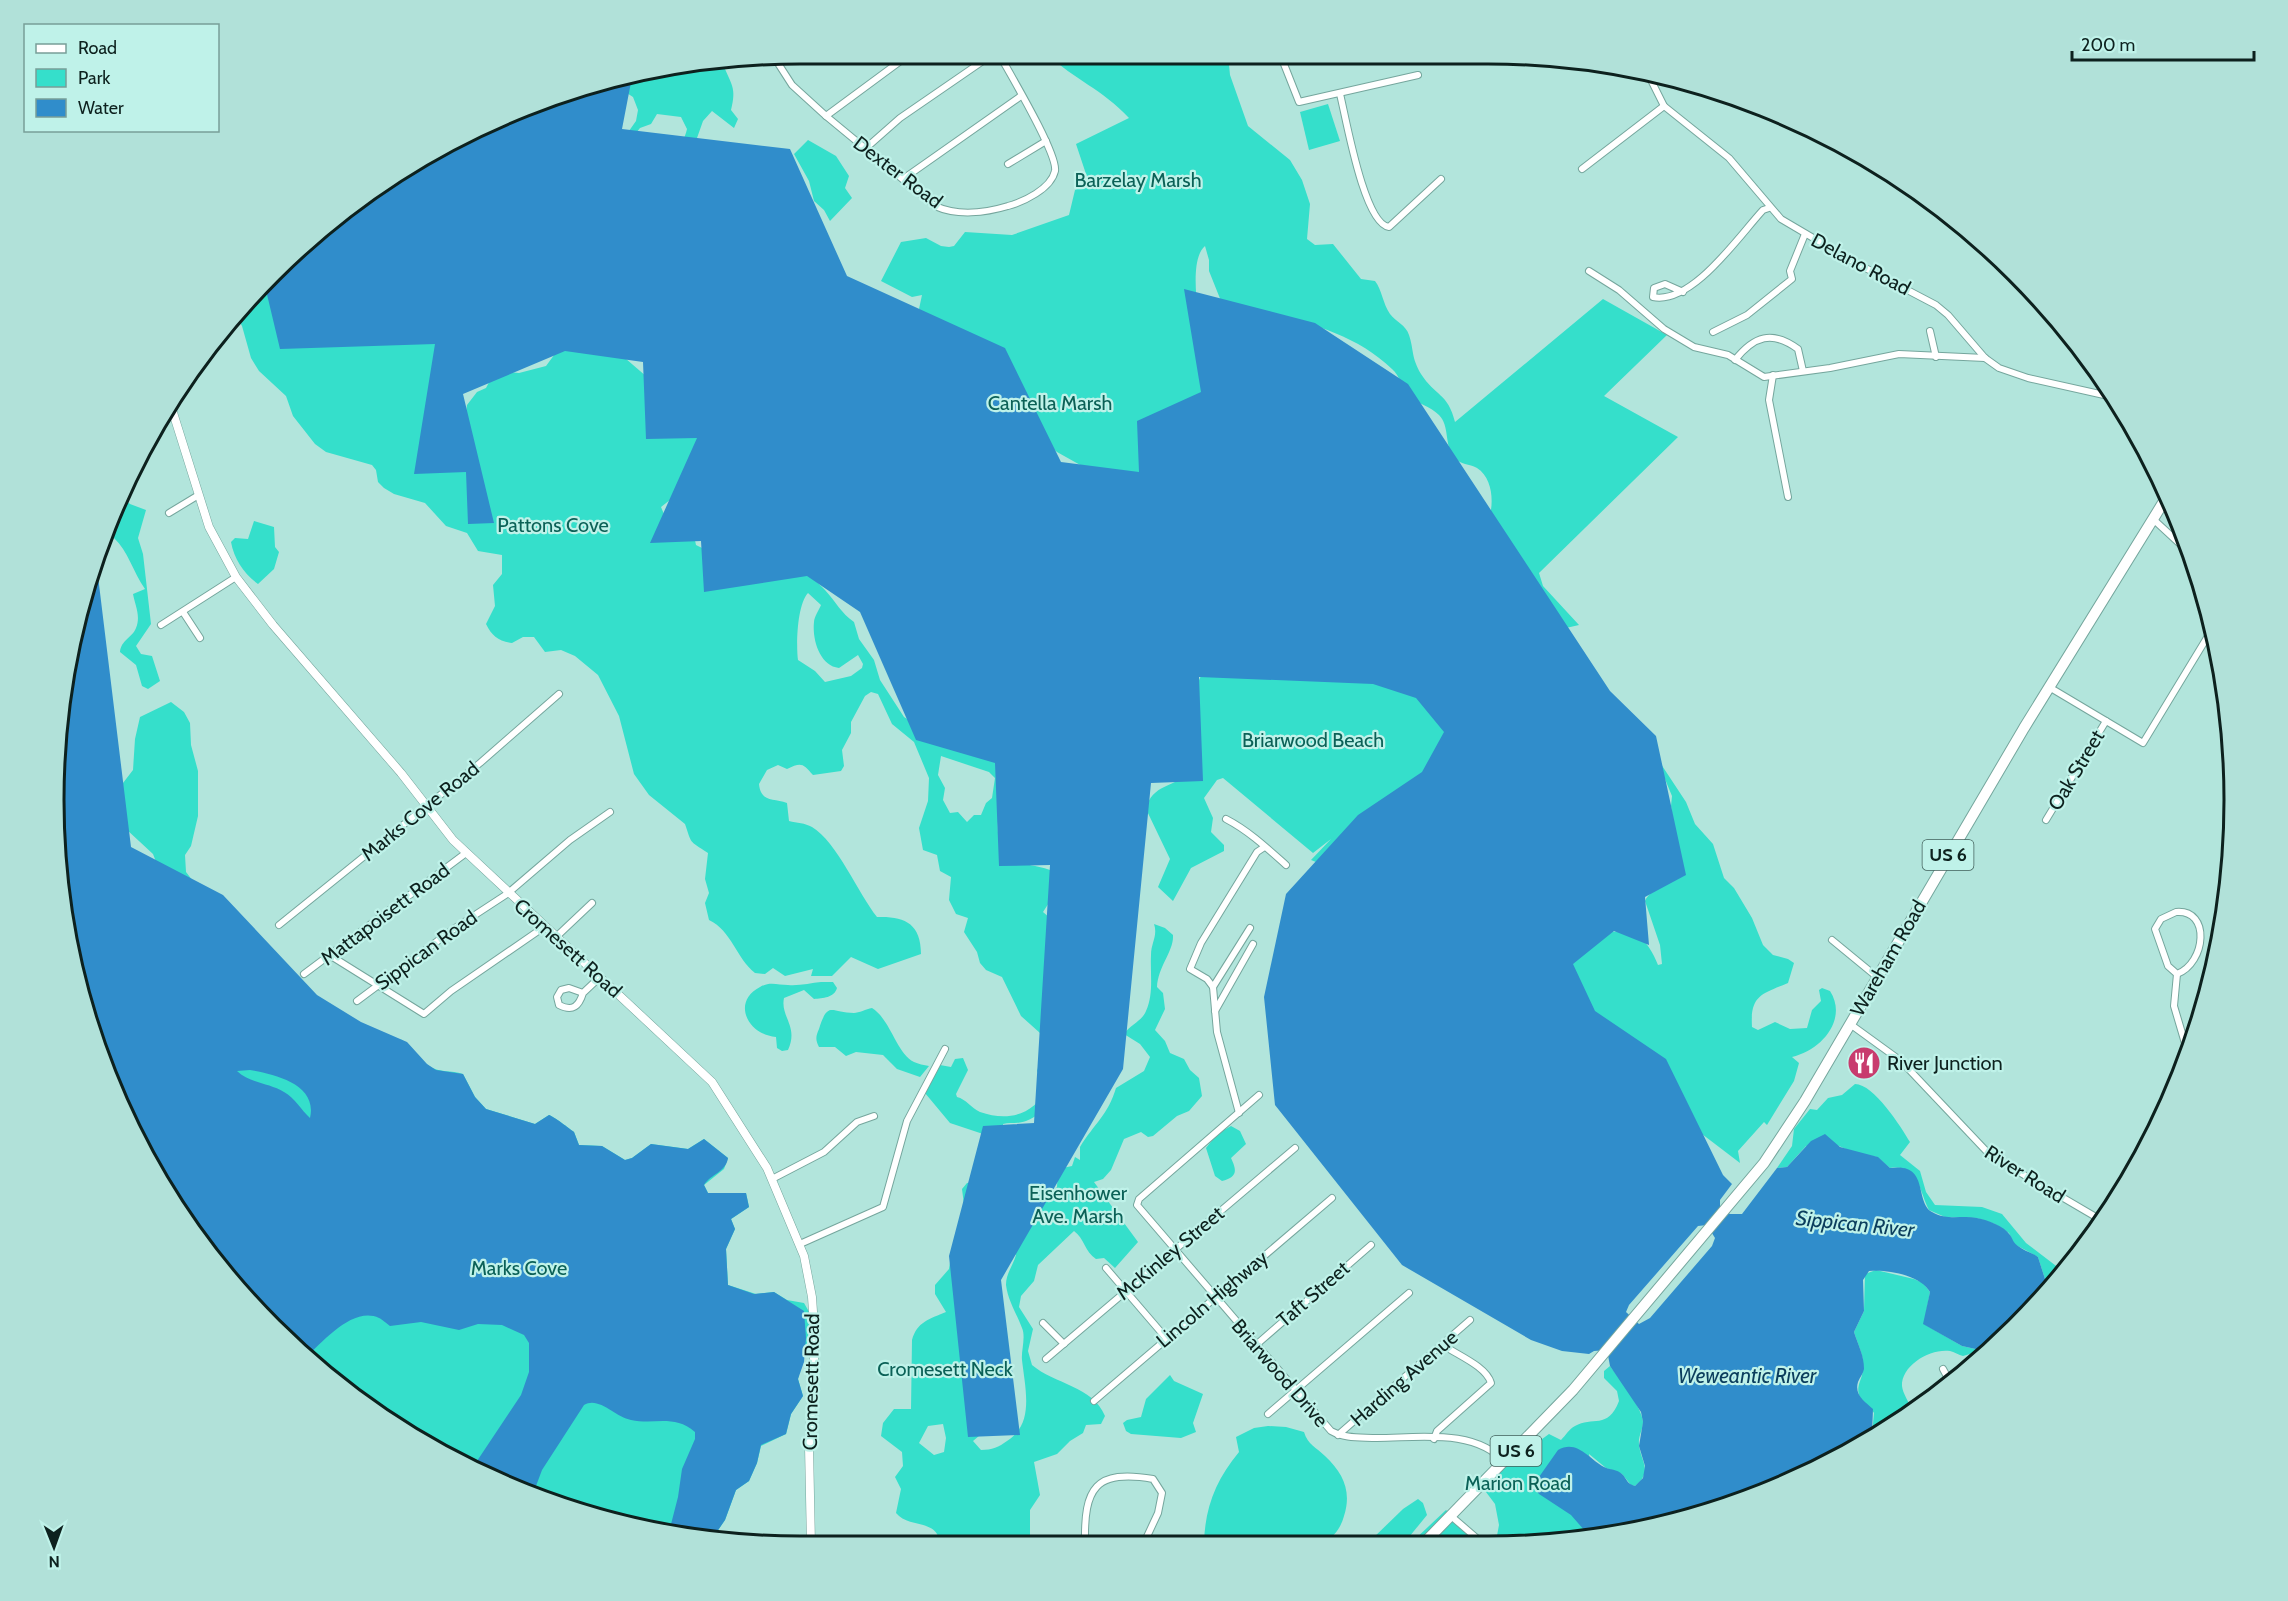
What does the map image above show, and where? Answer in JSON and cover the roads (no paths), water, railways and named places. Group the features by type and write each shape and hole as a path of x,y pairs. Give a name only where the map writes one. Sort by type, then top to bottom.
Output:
{"main road":[{"name":"Wareham Road","path":"1505,1463 1601,1357 1785,1134 2049,687 2161,506"},
{"name":"US 6","path":"1432,1536 1505,1463"}],"street":[{"path":"826,116 896,64"},
{"path":"866,148 880,133 979,64"},
{"name":"Dexter Road","path":"779,65 792,85 826,116 940,208 972,212 997,209 1025,200 1051,179 1054,163 1046,141 1004,64"},
{"path":"1284,64 1299,102 1418,75"},
{"name":"Delano Road","path":"1653,84 1664,106 1729,158 1769,207 1805,234 1936,305 1948,315 1985,358 1999,368 2100,394"},
{"path":"1340,94 1365,199 1381,224 1389,227 1442,179"},
{"path":"903,179 1021,96"},
{"path":"1582,169 1664,106"},
{"path":"1008,164 1046,141"},
{"path":"1683,292 1695,284 1763,210 1769,207"},
{"path":"1713,332 1747,315 1792,279 1790,272 1805,234"},
{"path":"1589,271 1619,290 1664,329 1694,347 1728,355 1764,377 1899,354 1985,358"},
{"path":"1930,331 1936,357"},
{"path":"1735,360 1744,349 1761,338 1781,338 1798,350 1803,371"},
{"path":"1773,375 1769,400 1788,497"},
{"name":"Cromesett Road","path":"174,416 198,496 215,539 236,577 276,629 466,853 507,894 712,1082 739,1121 772,1179 800,1244 812,1297 815,1341 809,1446 810,1536"},
{"path":"169,513 198,496"},
{"path":"2153,519 2175,539"},
{"path":"161,625 236,577"},
{"path":"183,612 200,638"},
{"path":"2049,687 2143,743 2205,641"},
{"name":"Marks Cove Road","path":"279,925 559,694"},
{"name":"Oak Street","path":"2046,820 2106,721"},
{"name":"Sippican Road","path":"357,1001 455,928 507,894 570,840 610,813"},
{"path":"1226,819 1257,839 1263,848 1286,865"},
{"path":"1259,1095 1239,1113 1217,1032 1213,987 1207,979 1190,969 1201,943 1257,852 1263,848"},
{"name":"Mattapoisett Road","path":"304,974 466,853"},
{"path":"556,937 592,903"},
{"path":"2177,974 2168,966 2155,929 2164,917 2185,912 2196,921 2201,944 2190,965 2177,974 2174,1006 2184,1038"},
{"path":"331,956 424,1014 451,991 544,927"},
{"path":"1213,987 1250,928"},
{"path":"1832,940 1877,977"},
{"path":"1215,1012 1253,944"},
{"path":"583,993 600,977"},
{"name":"River Road","path":"1850,1024 1901,1061 1990,1155 2094,1216"},
{"path":"800,1244 883,1206 907,1121 945,1049"},
{"name":"Briarwood Drive","path":"1239,1113 1136,1202 1214,1297 1331,1431 1338,1435 1480,1443 1493,1449 1505,1463"},
{"path":"772,1179 824,1152 857,1122 874,1116"},
{"name":"McKinley Street","path":"1046,1359 1295,1148"},
{"name":"Lincoln Highway","path":"1094,1401 1332,1198"},
{"name":"Taft Street","path":"1256,1344 1371,1245"},
{"path":"1106,1268 1166,1338"},
{"path":"1268,1414 1409,1293"},
{"name":"Harding Avenue","path":"1338,1435 1372,1402 1443,1345 1470,1320"},
{"path":"1043,1323 1064,1344"},
{"path":"1434,1439 1437,1431 1491,1383 1487,1375 1472,1363 1443,1345"},
{"path":"1943,1369 1946,1375"},
{"path":"1087,1536 1091,1495 1095,1486 1114,1477 1130,1476 1154,1479 1162,1493 1158,1513 1147,1536"},
{"path":"1451,1516 1474,1536"}],"water":[{"path":"630,85 622,129 790,149 847,276 1005,348 1061,462 1139,472 1137,421 1201,392 1184,289 1315,323 1408,384 1610,691 1656,736 1686,875 1645,897 1649,945 1614,931 1573,964 1595,1011 1666,1059 1723,1175 1732,1184 1720,1200 1720,1208 1730,1214 1742,1214 1777,1168 1787,1167 1811,1141 1825,1134 1840,1147 1878,1157 1890,1168 1903,1168 1911,1171 1916,1176 1923,1200 1932,1212 1943,1216 1981,1219 2004,1229 2016,1245 2038,1257 2046,1280 1978,1350 1962,1346 1923,1324 1930,1292 1919,1281 1893,1272 1869,1271 1863,1280 1864,1311 1854,1332 1864,1364 1864,1371 1857,1387 1861,1398 1873,1409 1872,1427 1813,1461 1724,1497 1678,1511 1584,1530 1571,1515 1539,1494 1531,1483 1539,1477 1558,1450 1565,1447 1577,1448 1604,1467 1620,1472 1632,1485 1635,1486 1643,1478 1645,1466 1639,1446 1643,1422 1641,1412 1610,1366 1607,1350 1594,1351 1589,1354 1562,1351 1531,1340 1402,1265 1275,1105 1264,997 1286,894 1358,815 1422,772 1444,732 1416,698 1373,684 1199,677 1203,781 1151,783 1123,1069 1001,1280 1020,1435 968,1437 949,1256 983,1126 1034,1123 1050,865 999,866 995,763 916,740 860,612 807,576 704,592 701,541 650,543 697,438 646,439 643,362 565,351 463,394 494,523 468,524 466,472 414,474 435,344 280,349 267,294 315,247 352,217 432,163 475,140 564,104","holes":["1707,1225 1715,1238 1712,1246 1650,1318 1639,1324 1626,1312 1629,1305 1698,1226"]},
{"path":"99,582 131,847 223,895 317,995 361,1022 407,1042 427,1064 436,1070 463,1074 475,1097 486,1109 535,1124 549,1115 574,1132 579,1145 602,1146 625,1160 632,1158 651,1144 688,1149 704,1139 728,1158 724,1167 704,1185 708,1193 746,1193 749,1207 731,1219 735,1229 726,1249 728,1285 754,1294 774,1292 804,1311 806,1338 804,1362 798,1379 803,1396 791,1414 786,1434 761,1445 757,1463 749,1481 736,1490 725,1520 717,1531 704,1530 671,1524 682,1469 695,1439 695,1432 680,1423 631,1420 601,1405 590,1403 584,1405 542,1470 536,1486 477,1462 521,1395 529,1372 529,1343 524,1335 502,1325 478,1324 459,1330 421,1322 390,1326 380,1319 369,1316 349,1321 312,1351 247,1286 217,1249 163,1168 140,1126 104,1037 90,991 71,897 64,800 71,704 79,657","holes":["250,1070 282,1078 301,1089 307,1097 311,1106 310,1118 288,1095 247,1078 237,1071"]}],"place":[{"name":"River Junction","path":"1864,1063"}],"park label":[{"name":"Barzelay Marsh","path":"1138,180"},
{"name":"Cantella Marsh","path":"1050,403"},
{"name":"Pattons Cove","path":"553,525"},
{"name":"Briarwood Beach","path":"1313,740"},
{"name":"Eisenhower Ave. Marsh","path":"1078,1204"},
{"name":"Marks Cove","path":"519,1268"},
{"name":"Cromesett Neck","path":"945,1369"},
{"name":"Marion Road","path":"1518,1483"}],"water label":[{"name":"Sippican River","path":"1855,1224"},
{"name":"Weweantic River","path":"1747,1376"}]}
